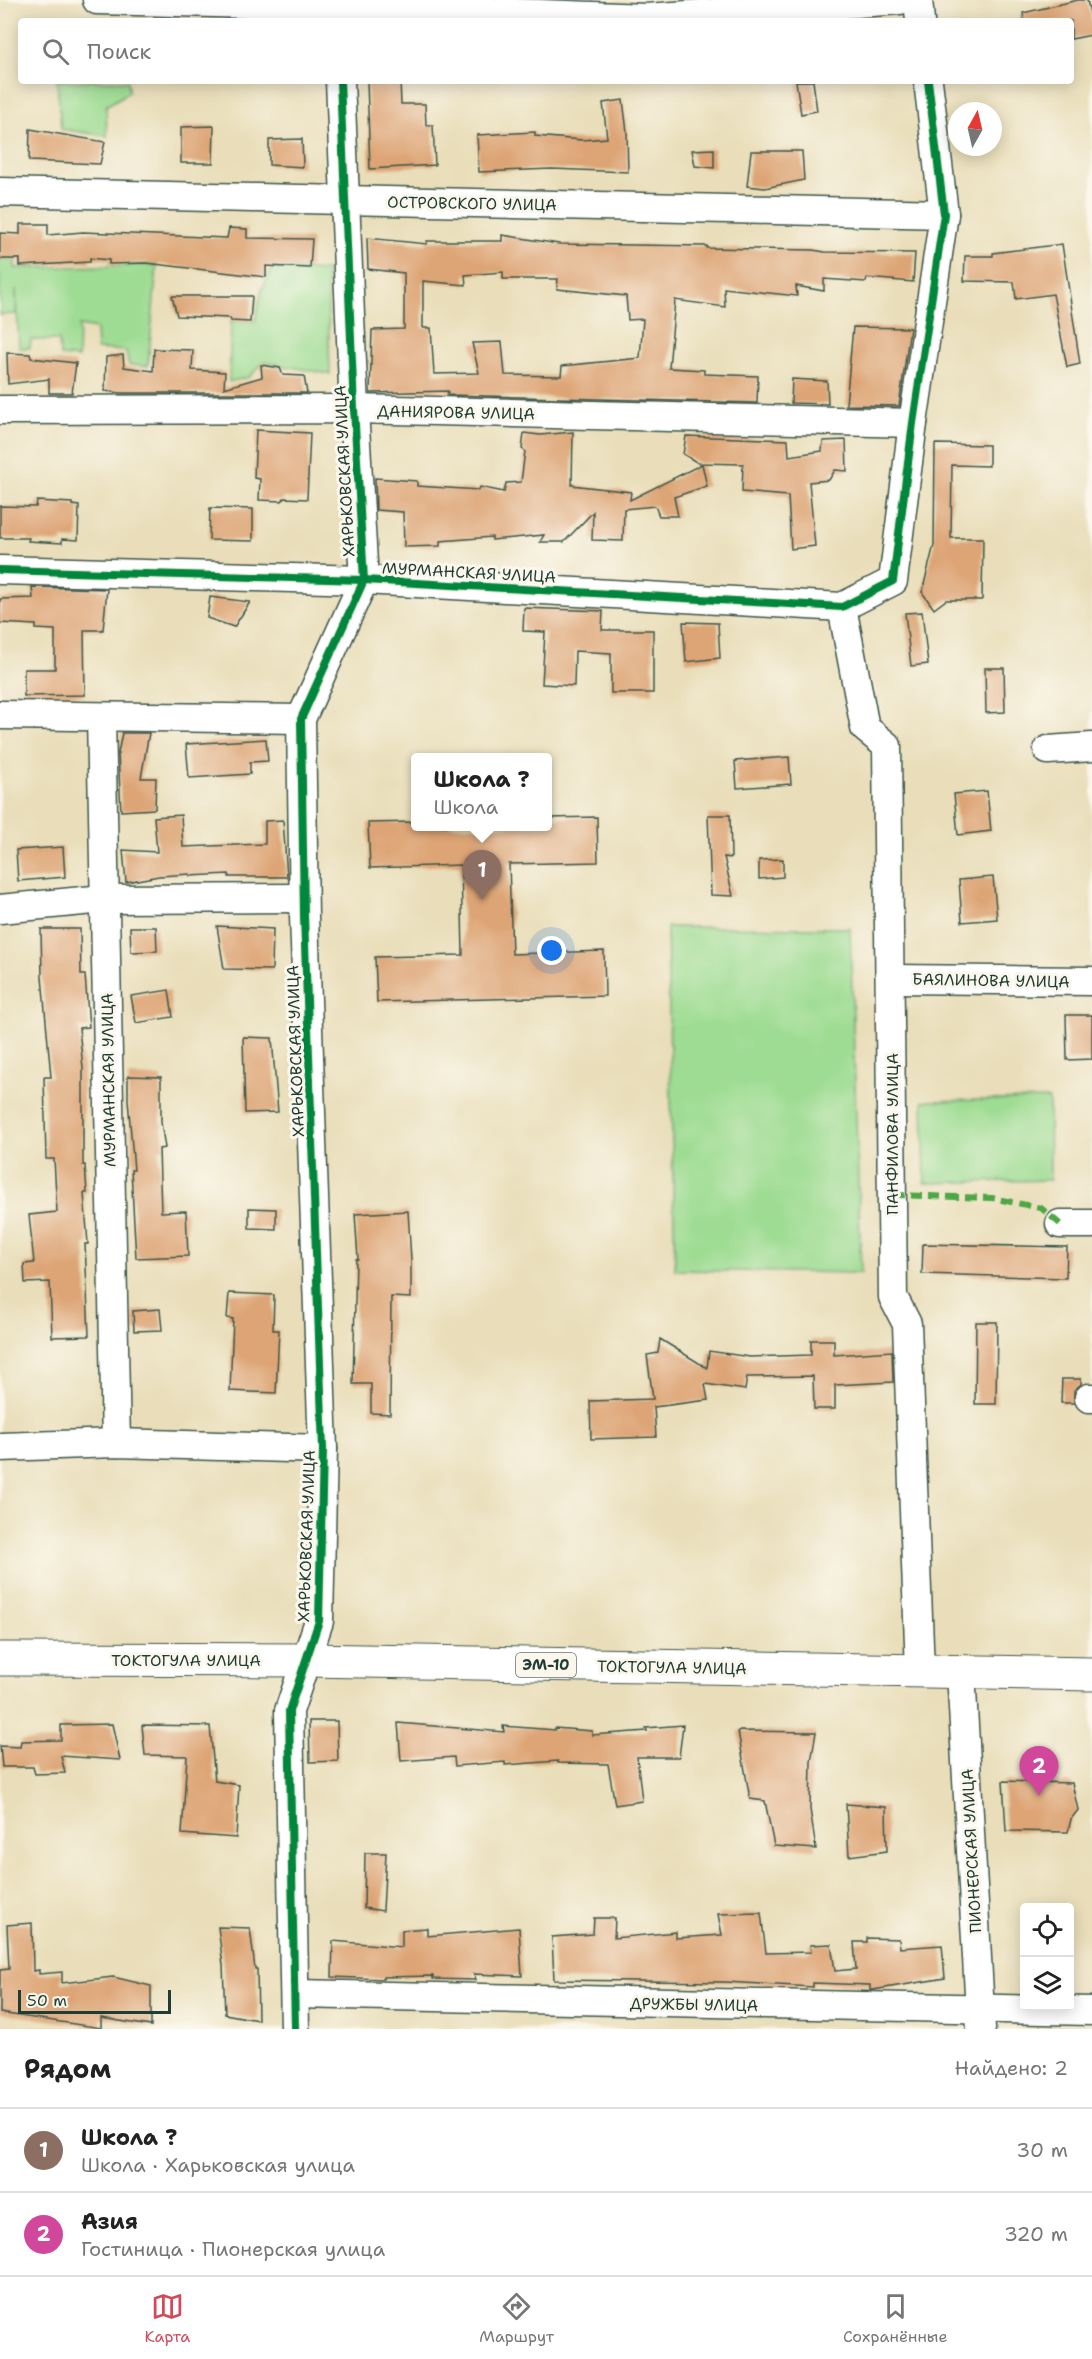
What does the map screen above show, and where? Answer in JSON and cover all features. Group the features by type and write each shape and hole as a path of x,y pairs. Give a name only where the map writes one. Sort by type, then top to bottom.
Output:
{"highway":[{"name":"ТОКТОГУЛА УЛИЦА","path":"0,1659 308,1660 1092,1674"}],"street":[{"path":"97,0 646,18 900,0"},
{"path":"918,0 920,18"},
{"name":"ХАРЬКОВСКАЯ УЛИЦА","path":"295,2029 289,1711 308,1660 319,1621 323,1449 303,898 301,719 363,580 339,84"},
{"path":"842,607 893,581 913,423 944,214 928,84"},
{"name":"ОСТРОВСКОГО УЛИЦА","path":"0,192 944,214"},
{"name":"ДАНИЯРОВА УЛИЦА","path":"0,410 354,409 913,423"},
{"name":"МУРМАНСКАЯ УЛИЦА","path":"0,570 363,580 842,607"},
{"name":"ПАНФИЛОВА УЛИЦА","path":"842,607 865,728 887,746 893,1297 907,1324 920,1671"},
{"path":"0,715 301,719"},
{"name":"МУРМАНСКАЯ УЛИЦА","path":"101,717 116,1443"},
{"path":"1048,750 1092,747"},
{"path":"0,909 104,899 303,898"},
{"name":"БАЯЛИНОВА УЛИЦА","path":"891,979 1092,981"},
{"path":"1060,1224 1092,1224"},
{"path":"0,1447 116,1443 323,1449"},
{"name":"ПИОНЕРСКАЯ УЛИЦА","path":"962,1672 980,2020"},
{"name":"ДРУЖБЫ УЛИЦА","path":"296,1994 980,2020 1092,2011"}],"green space":[{"path":"57,84 128,84 129,92 106,106 107,136 61,129"},
{"path":"0,259 15,259 15,268 157,265 148,366 129,365 126,351 97,349 96,329 79,326 78,358 60,356 59,340 31,340 30,348 19,348 16,289 16,314 0,315"},
{"path":"272,268 327,271 330,374 264,362 249,377 229,382 231,321 255,321 262,289"},
{"path":"667,927 850,928 861,1273 675,1270"},
{"path":"1049,1099 1050,1180 925,1183 923,1101"}],"building":[{"path":"1087,0 1092,21 1092,35 1074,38 1074,18 1024,18 1023,13"},
{"path":"367,84 400,84 401,104 425,104 426,125 433,125 435,165 370,169"},
{"path":"796,84 813,84 817,111 801,114"},
{"path":"623,100 628,172 552,169 479,172 477,135 535,132 535,136 582,140 607,138 603,103"},
{"path":"214,126 213,163 181,163 181,127"},
{"path":"30,129 105,142 100,164 29,161"},
{"path":"302,139 303,167 269,165 269,140"},
{"path":"714,149 714,168 695,166 692,150"},
{"path":"751,151 802,151 804,180 765,188 747,186"},
{"path":"20,224 48,224 48,235 83,232 227,238 229,228 247,229 247,238 312,239 310,268 266,266 266,277 146,263 109,264 109,260 90,258 90,262 20,266 20,259 0,259 0,233 20,234"},
{"path":"502,235 559,244 915,253 913,282 867,278 866,282 824,279 824,291 796,286 797,296 724,288 725,307 675,300 669,368 704,370 704,374 758,376 757,403 447,395 448,391 370,393 372,330 404,329 404,273 368,269 367,238 427,244 427,241 502,241","holes":["503,272 503,279 558,279 557,289 626,296 628,320 643,319 640,358 562,366 561,376 505,375 502,342 472,343 479,373 434,374 431,328 423,328 423,281 466,285 465,275"]},
{"path":"1062,244 1080,364 1067,367 1053,294 1016,299 1014,282 964,281 965,256 993,256 993,253"},
{"path":"172,296 252,296 250,322 231,321 230,318 177,316"},
{"path":"853,327 910,328 899,406 846,405"},
{"path":"154,349 193,350 192,370 225,372 224,388 262,377 261,365 280,368 283,375 304,376 307,393 121,393 105,391 106,357 123,355 124,367 153,371"},
{"path":"7,353 30,354 31,358 76,363 72,393 49,393 49,379 8,384"},
{"path":"792,379 827,381 828,404 791,403"},
{"path":"256,430 310,433 307,499 259,500 260,479 254,478"},
{"path":"573,432 572,485 631,492 630,500 702,464 707,486 674,497 678,516 659,516 655,506 624,509 623,541 592,540 593,512 564,542 540,542 544,535 492,540 492,537 440,541 440,546 404,547 403,512 376,510 375,478 417,481 417,486 479,490 480,487 504,492 506,483 521,482 525,451 522,449 524,433 540,435"},
{"path":"686,436 788,440 789,456 822,451 823,441 846,440 847,471 835,470 829,480 809,482 815,546 791,549 788,496 742,492 743,464 698,463 683,454"},
{"path":"935,444 989,445 989,466 952,465 951,538 983,538 982,600 946,600 934,609 922,592 934,545"},
{"path":"37,501 72,503 72,505 79,506 78,540 62,539 62,543 28,541 29,538 0,538 0,506 36,507"},
{"path":"210,508 253,509 253,541 209,540"},
{"path":"32,587 107,589 103,630 84,630 85,695 24,696 24,669 55,669 55,630 36,629 36,625 0,623 0,599 33,598"},
{"path":"210,597 250,602 234,627 207,618"},
{"path":"524,608 603,611 602,630 653,630 653,693 611,693 611,653 575,651 574,686 542,684 545,632 523,631"},
{"path":"922,612 928,664 911,666 905,613"},
{"path":"683,622 718,623 720,658 686,662"},
{"path":"985,668 1004,668 1005,712 986,713"},
{"path":"122,733 149,733 141,778 156,778 155,809 121,811 118,753"},
{"path":"266,739 268,761 250,762 250,774 189,778 186,744"},
{"path":"789,757 791,784 737,788 735,761"},
{"path":"987,791 991,831 958,835 954,794"},
{"path":"181,815 183,847 265,844 265,821 283,820 287,877 229,877 229,874 190,876 190,874 159,876 126,882 123,850 157,852 154,817"},
{"path":"708,815 730,815 731,858 724,857 733,896 711,895"},
{"path":"597,817 598,862 509,864 512,954 604,951 605,996 377,1002 375,957 463,955 461,865 370,868 368,823 411,822 411,831 552,831 552,818"},
{"path":"63,847 65,877 18,881 16,850"},
{"path":"783,859 783,877 759,879 759,860"},
{"path":"993,877 997,919 962,922 959,880"},
{"path":"217,926 273,929 272,970 224,969"},
{"path":"130,927 156,927 157,951 131,952"},
{"path":"41,929 80,929 81,975 85,975 89,1027 79,1028 83,1068 83,1165 85,1165 87,1193 84,1193 88,1244 85,1244 89,1336 52,1337 50,1282 25,1283 24,1264 34,1263 29,1215 57,1212 54,1159 46,1159 44,1077 51,1077 42,977"},
{"path":"169,990 173,1017 136,1023 131,996"},
{"path":"1066,1015 1092,1015 1092,1059 1067,1060"},
{"path":"243,1037 272,1038 278,1112 245,1113"},
{"path":"128,1076 161,1077 161,1122 165,1148 159,1149 161,1212 186,1211 188,1256 136,1258 131,1170 134,1170"},
{"path":"249,1208 276,1209 276,1229 249,1228"},
{"path":"408,1211 411,1298 391,1297 390,1414 371,1413 371,1384 353,1384 356,1259 358,1259 355,1214"},
{"path":"923,1244 1067,1247 1066,1278 922,1274"},
{"path":"229,1293 274,1295 273,1330 279,1330 276,1393 230,1391 233,1319 227,1318"},
{"path":"160,1309 162,1330 134,1331 133,1311"},
{"path":"976,1322 997,1322 996,1404 975,1404"},
{"path":"660,1339 707,1368 709,1351 750,1357 811,1355 811,1340 834,1340 834,1355 892,1351 893,1382 835,1385 835,1409 814,1409 813,1376 747,1377 745,1390 705,1384 708,1400 654,1407 656,1437 591,1439 590,1401 653,1399 647,1355 658,1353"},
{"path":"1062,1379 1081,1379 1081,1384 1074,1390 1074,1403 1061,1403"},
{"path":"309,1721 337,1721 338,1761 310,1762"},
{"path":"398,1723 504,1732 503,1726 555,1730 555,1728 592,1731 592,1735 647,1731 646,1728 683,1725 679,1757 637,1757 642,1801 615,1805 608,1764 558,1763 558,1761 455,1766 454,1757 401,1761"},
{"path":"112,1724 120,1760 61,1756 65,1773 35,1774 33,1767 2,1767 0,1746 20,1747 21,1741 61,1740 61,1725"},
{"path":"142,1725 210,1726 215,1781 239,1785 236,1838 182,1834 187,1756 145,1755"},
{"path":"738,1731 816,1732 811,1762 810,1809 816,1849 774,1846 765,1801 750,1799"},
{"path":"1003,1781 1072,1783 1078,1810 1071,1819 1068,1832 1006,1831"},
{"path":"846,1804 886,1807 887,1851 849,1856"},
{"path":"365,1853 386,1853 383,1911 364,1908"},
{"path":"761,1913 766,1953 811,1952 810,1945 831,1944 835,1971 856,1969 854,1942 867,1942 867,1938 899,1939 900,1948 942,1945 945,1978 873,1990 870,1990 870,1985 813,1983 813,1987 725,1982 554,1980 552,1937 593,1934 594,1918 615,1918 614,1938 676,1932 676,1938 722,1935 718,1914"},
{"path":"32,1923 33,1971 39,1970 39,1974 62,1972 62,1983 113,1977 151,1986 151,2026 101,2018 101,2028 0,2013 0,1970 9,1969 7,1925"},
{"path":"218,1927 250,1928 255,1969 257,1969 258,2020 225,2014 223,1965"},
{"path":"427,1928 427,1936 519,1928 522,1976 474,1974 475,1980 433,1979 433,1976 383,1977 383,1979 332,1977 333,1941 402,1947 402,1930"}],"marked path":[{"path":"893,1195 992,1198 1041,1208 1060,1224"}],"cycle path":[{"path":"295,2029 289,1711 319,1621 323,1449 304,916 301,719 364,580 340,84"},
{"path":"0,570 364,580 842,607 893,581 913,423 944,214 928,84"}],"place":[{"name":"Школа ?","path":"482,900"},
{"name":"Aзия","path":"1039,1796"}]}
